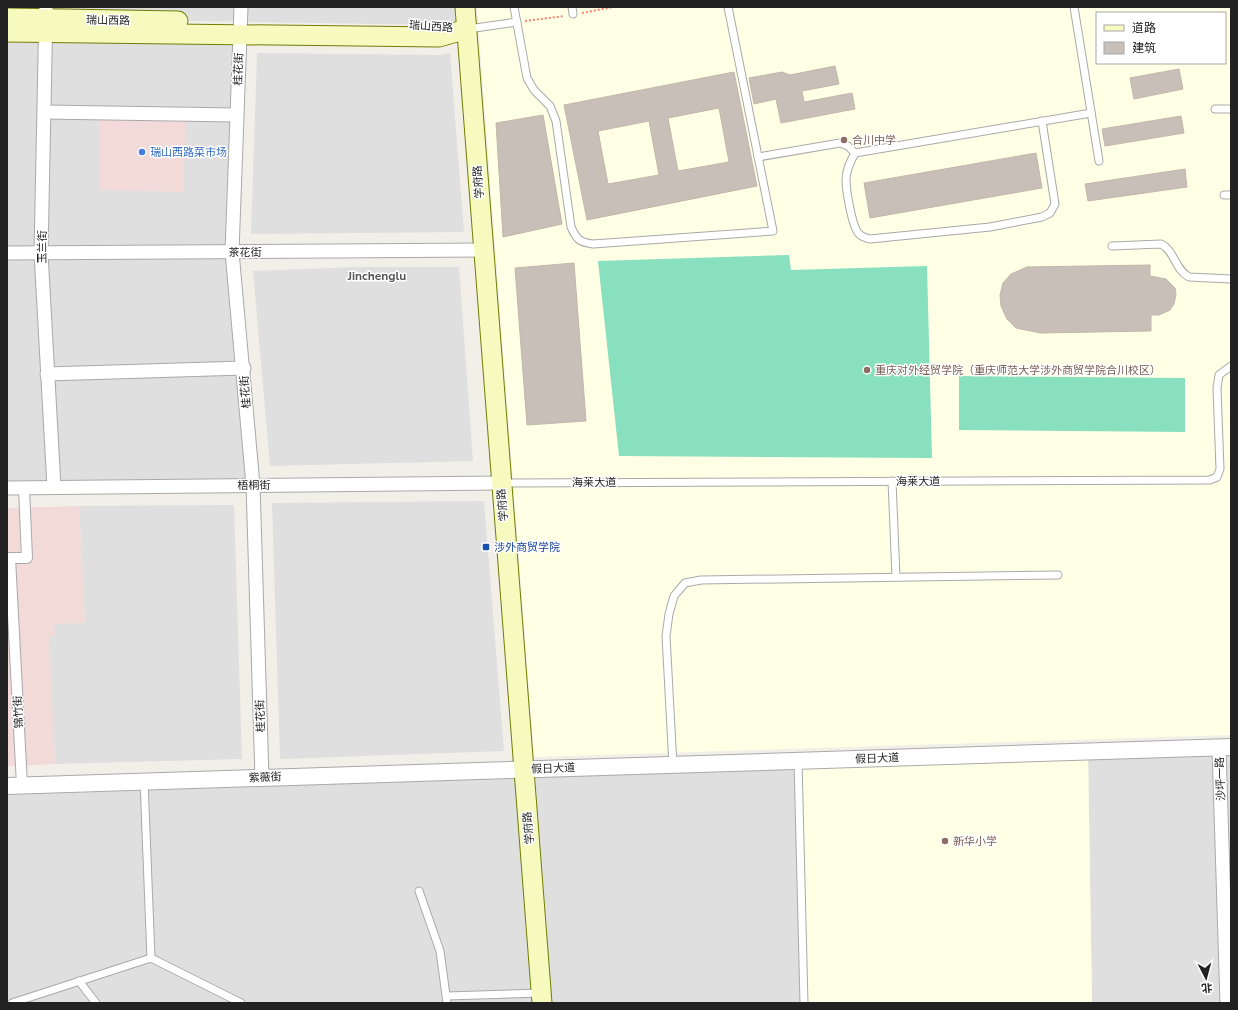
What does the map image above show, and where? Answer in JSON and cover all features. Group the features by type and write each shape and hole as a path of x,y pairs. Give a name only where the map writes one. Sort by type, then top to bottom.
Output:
{"main road":[{"name":"学府路","path":"465,7 500,483 542,998"},
{"name":"瑞山西路","path":"7,18 438,25 467,29"},
{"name":"瑞山西路","path":"7,32 46,19"}],"street":[{"name":"玉兰街","path":"46,19 41,253 54,488"},
{"name":"桂花街","path":"240,21 232,252 244,368 253,485 262,778"},
{"path":"44,112 236,115"},
{"name":"茶花街","path":"7,253 483,250"},
{"path":"48,374 244,368"},
{"name":"梧桐街","path":"7,488 500,483"},
{"name":"锦竹街","path":"14,785 10,558 27,558 24,488"},
{"name":"假日大道","path":"523,769 1225,747"},
{"name":"沙坪一路","path":"1225,747 1227,1003"},
{"name":"紫薇街","path":"14,785 523,769"}],"lane":[{"path":"514,7 527,78 534,90 550,106 556,121 571,227 575,236 582,242 593,244 773,231 728,7"},
{"path":"1074,7 1099,161"},
{"path":"467,29 517,22"},
{"path":"1215,109 1231,109"},
{"path":"855,153 1091,113"},
{"path":"855,153 848,166 846,180 854,225 858,234 870,238 990,227 1042,217 1050,213 1055,204 1042,121"},
{"path":"758,157 840,143 848,146 855,153"},
{"path":"1112,246 1153,243 1161,244 1170,251 1183,274 1189,277 1231,279"},
{"name":"海莱大道","path":"500,483 1202,480 1217,477 1220,469 1217,388 1219,375 1231,366"},
{"path":"892,481 896,577"},
{"path":"673,765 666,636 669,614 674,596 685,583 701,580 1058,575"},
{"path":"798,761 804,1003"},
{"path":"144,781 151,958"},
{"path":"419,891 440,951 447,1000 542,998"},
{"path":"12,1003 151,958 241,1003"},
{"path":"79,981 96,1003"}],"path":[{"path":"517,22 572,11 613,7"}],"shaded area":[{"path":"7,7 465,7 467,29 439,25 7,18"},
{"name":"重庆对外经贸学院（重庆师范大学涉外商贸学院合川校区）","path":"477,7 1231,7 1231,735 534,757"},
{"path":"7,32 240,35 232,252 253,485 7,488"},
{"path":"257,53 441,55 450,53 464,232 251,234"},
{"name":"瑞山西路菜市场","path":"99,113 186,115 183,192 99,190"},
{"path":"355,267 459,267 473,461 270,466 253,271"},
{"path":"484,501 504,751 280,759 272,503"},
{"path":"234,505 242,759 55,764 48,637 54,624 85,623 79,506"},
{"path":"79,506 85,623 54,624 55,636 49,637 55,764 7,766 7,508"},
{"path":"1231,747 1231,1003 1092,1003 1088,752"},
{"name":"新华小学","path":"1088,752 1092,1003 804,1003 798,761"},
{"path":"798,761 804,1003 542,1003 523,769"},
{"path":"515,778 533,1003 7,1003 7,795"}],"green space":[{"path":"789,255 791,270 927,266 932,458 619,456 598,261"},
{"path":"959,376 1185,378 1185,432 959,430"}],"building":[{"path":"835,66 839,84 802,91 804,102 852,93 855,109 781,123 776,99 754,104 749,78 782,72 790,75"},
{"path":"1179,69 1183,89 1134,99 1130,78"},
{"path":"734,72 757,186 587,220 564,105","holes":["719,108 729,162 678,171 668,118","649,121 659,175 608,184 598,131"]},
{"path":"543,115 562,224 503,237 496,123"},
{"path":"1181,116 1184,133 1105,146 1102,129"},
{"path":"1036,153 1042,188 870,218 864,183"},
{"path":"1185,169 1187,187 1088,201 1085,184"},
{"path":"574,263 586,421 527,425 515,268"},
{"path":"1150,265 1150,276 1166,279 1175,288 1176,294 1174,304 1170,310 1159,315 1151,315 1151,331 1040,333 1016,328 1007,319 1001,306 1000,295 1003,283 1011,274 1027,267"}],"place":[{"name":"合川中学","path":"844,140"},
{"name":"瑞山西路菜市场","path":"142,152"},
{"name":"重庆对外经贸学院（重庆师范大学涉外商贸学院合川校区）","path":"867,370"},
{"name":"涉外商贸学院","path":"486,547"},
{"name":"新华小学","path":"945,841"}],"district":[{"name":"Jinchenglu","path":"377,276"}]}
